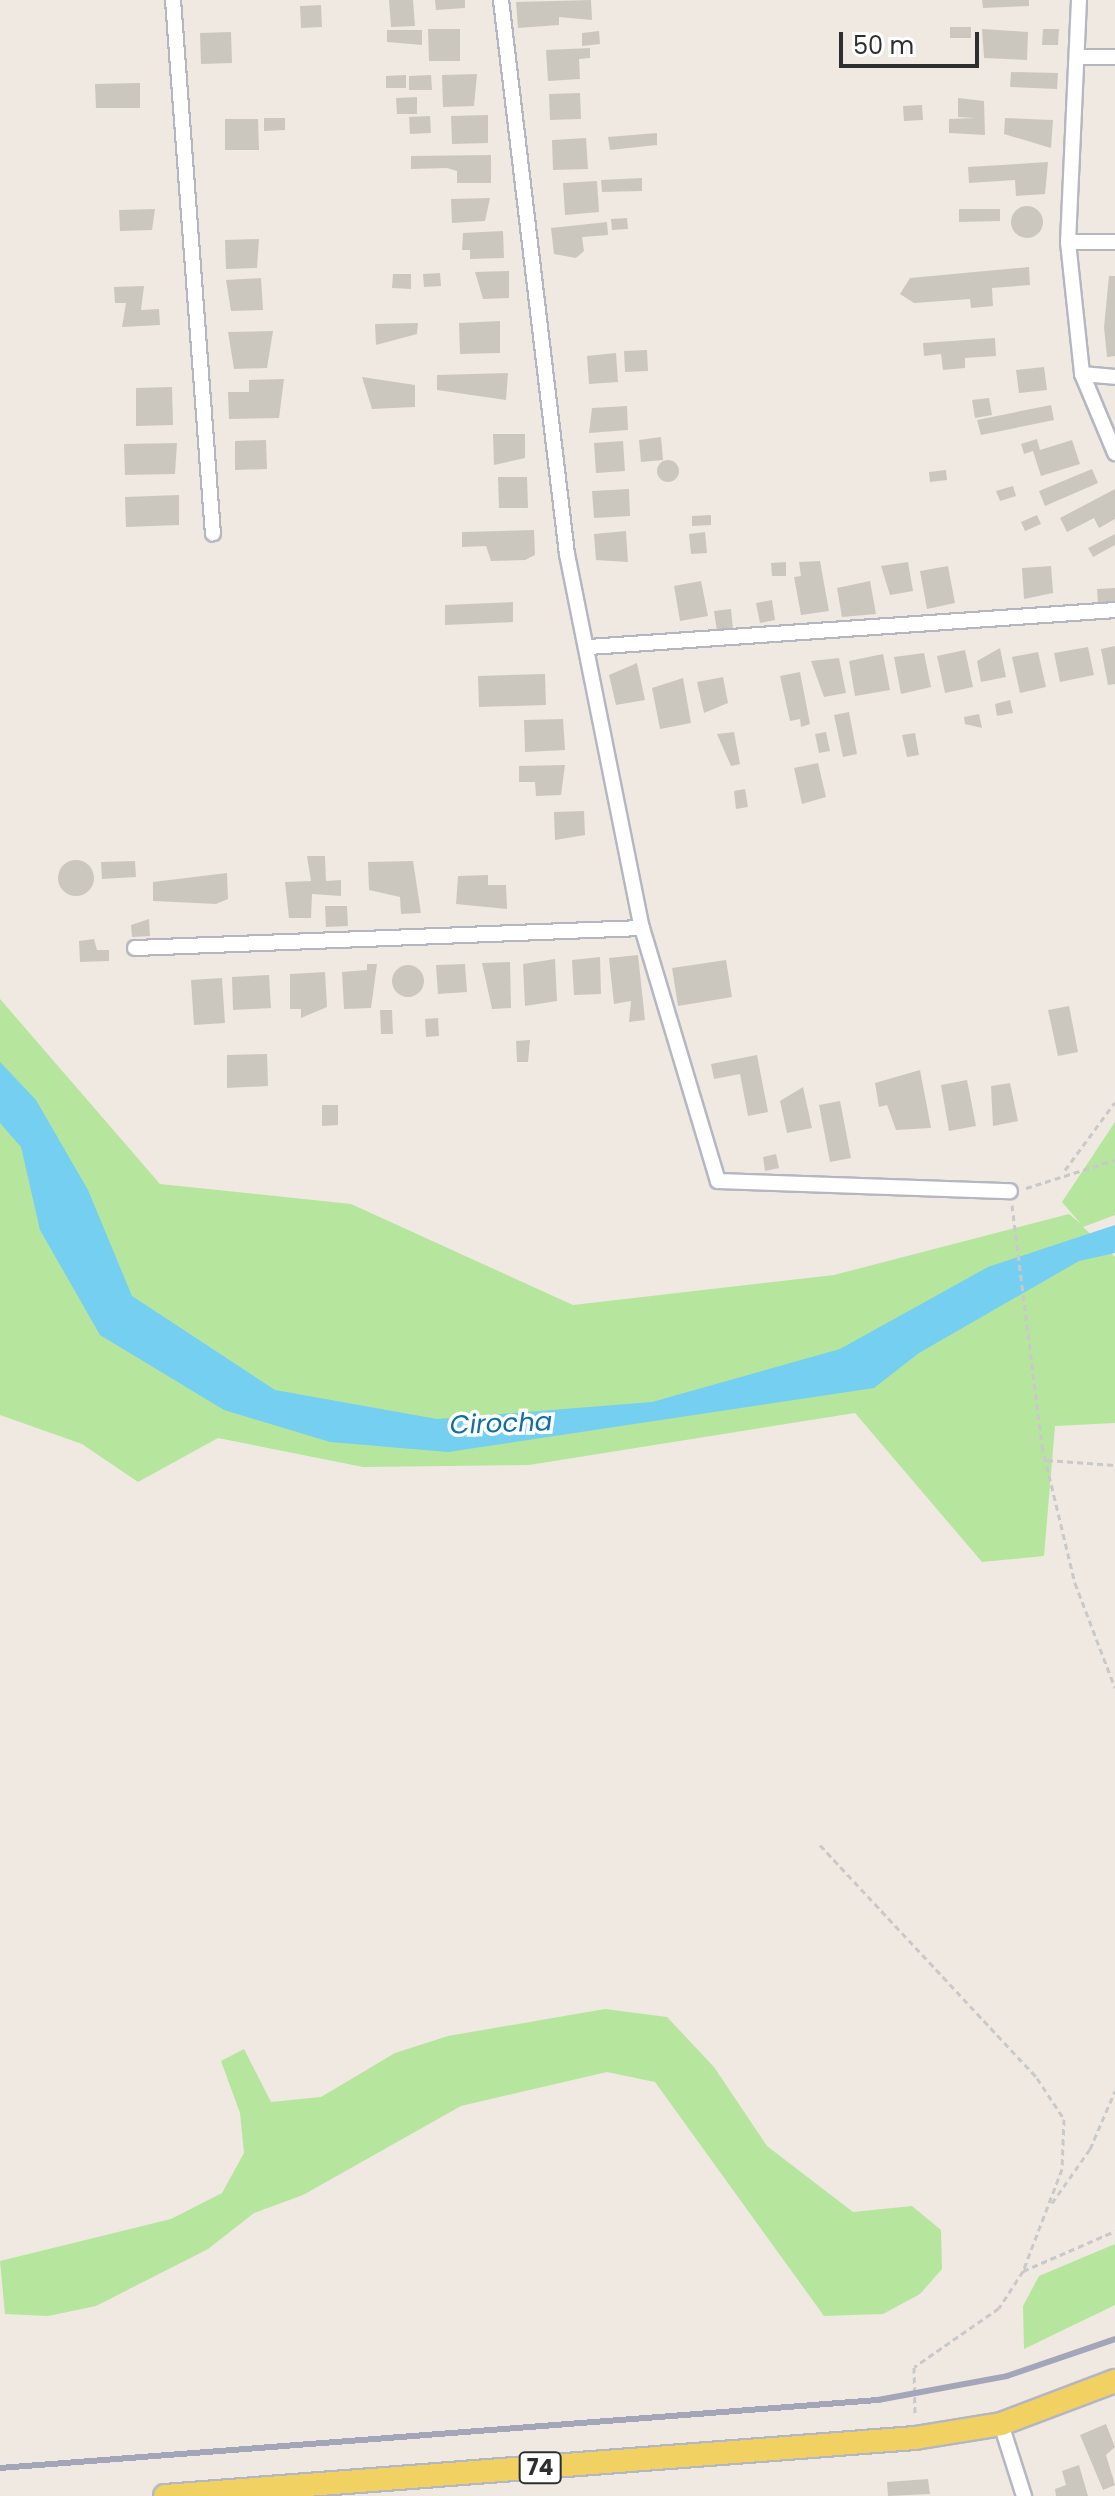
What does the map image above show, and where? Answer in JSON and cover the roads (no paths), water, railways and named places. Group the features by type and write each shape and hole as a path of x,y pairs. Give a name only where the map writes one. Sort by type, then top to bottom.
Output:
{"main road":[{"name":"74","path":"165,2496 915,2438 1001,2424 1115,2381"}],"street":[{"path":"173,0 213,534"},
{"path":"501,0 567,554 589,647 642,928 718,1181 1010,1191"},
{"path":"1079,0 1080,57 1068,242 1082,374 1115,453"},
{"path":"1080,57 1115,57"},
{"path":"1068,242 1115,242"},
{"path":"1082,374 1115,377"},
{"path":"589,647 1115,610"},
{"path":"135,948 642,928"},
{"path":"1001,2424 1024,2496"}],"water":[{"name":"Cirocha","path":"0,1062 36,1100 88,1190 132,1296 275,1390 437,1419 652,1402 840,1349 988,1267 1115,1225 1115,1253 1079,1261 919,1353 874,1388 448,1452 330,1442 224,1410 100,1335 40,1230 21,1147 0,1123"}],"railway":[{"path":"0,2468 878,2400 1007,2376 1115,2339"}]}
